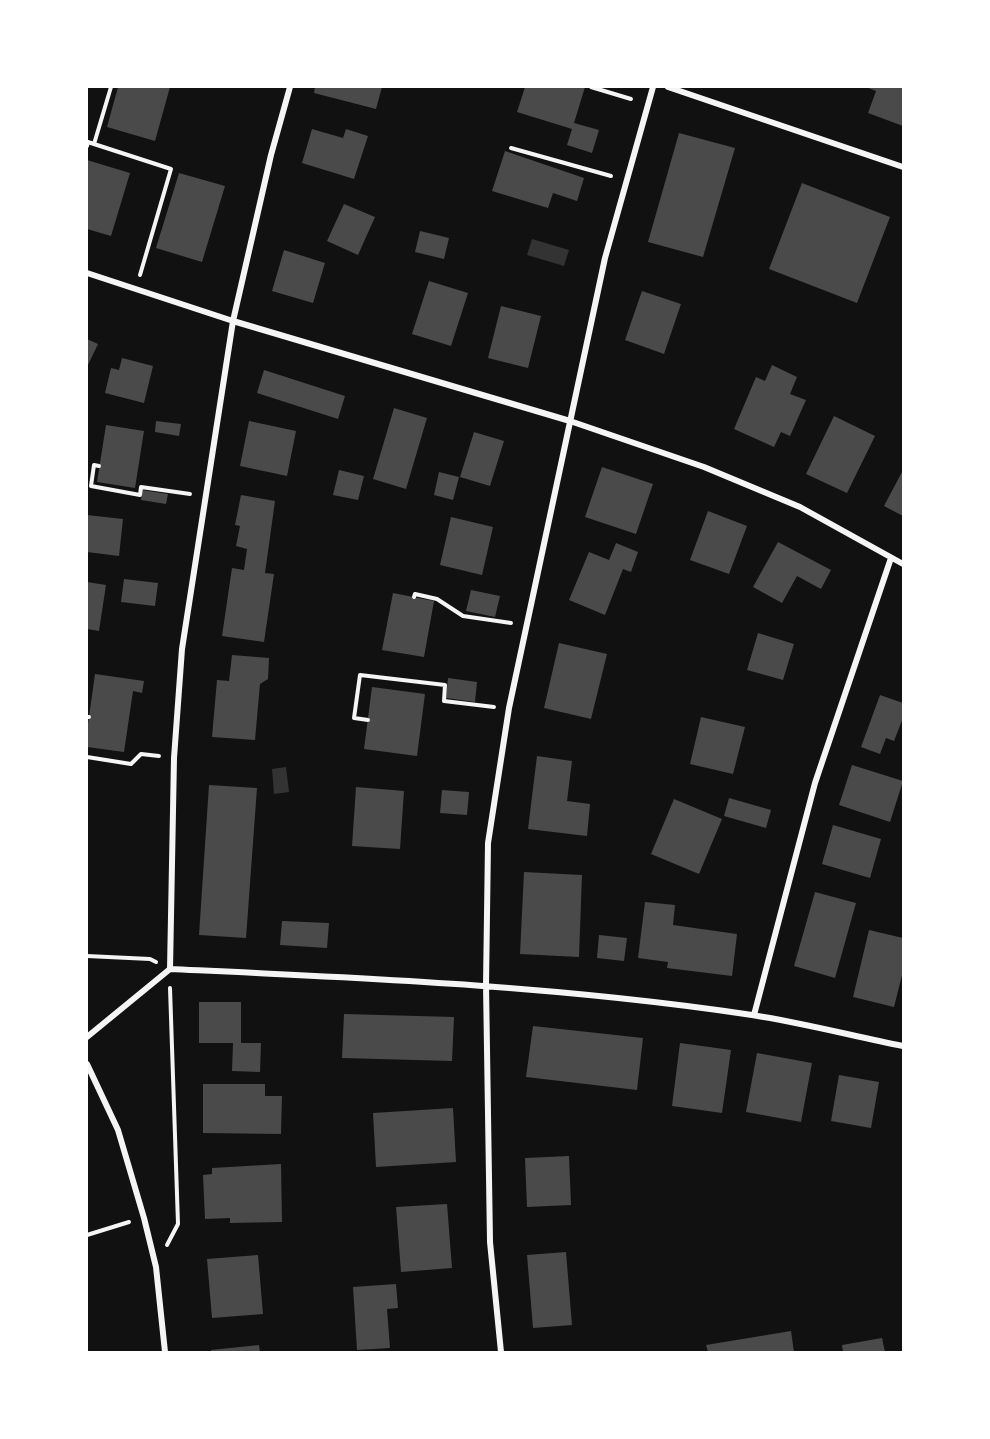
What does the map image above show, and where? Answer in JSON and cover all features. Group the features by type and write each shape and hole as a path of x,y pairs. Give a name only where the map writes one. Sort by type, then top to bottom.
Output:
{"street":[{"path":"170,969 174,758 182,649 233,321 271,155 290,87"},
{"path":"501,1352 490,1242 486,985 488,843 509,708 605,258 653,87"},
{"path":"668,87 903,167"},
{"path":"87,273 233,321 570,421 704,467 800,507 903,564"},
{"path":"754,1015 815,783 891,558"},
{"path":"87,1037 170,969 486,985 754,1015 903,1046"},
{"path":"87,1064 118,1130 144,1218 156,1267 165,1352"}],"path":[{"path":"94,144 111,87"},
{"path":"591,87 631,99"},
{"path":"87,146 88,142 171,169 136,290"},
{"path":"512,148 611,177"},
{"path":"99,466 94,465 91,486 140,495 141,488 206,497"},
{"path":"414,597 415,594 437,599 463,616 527,625"},
{"path":"368,720 354,718 360,675 445,685 444,701 509,708"},
{"path":"87,757 131,764 141,754 174,758"},
{"path":"87,956 150,959 170,969 178,1224 156,1267"},
{"path":"87,1235 144,1218"}],"shaded area":[{"path":"532,239 569,250 564,266 527,255"},
{"path":"286,767 289,792 274,794 272,769"}],"building":[{"path":"118,87 170,87 155,141 107,127"},
{"path":"315,87 382,87 376,109 314,93"},
{"path":"525,87 585,87 574,123 599,130 592,153 567,145 572,129 517,112"},
{"path":"866,87 903,87 903,126 868,113 876,91"},
{"path":"312,129 343,138 346,129 368,136 354,179 302,163"},
{"path":"679,133 735,148 703,257 648,242"},
{"path":"505,151 584,178 577,201 553,193 548,208 492,191"},
{"path":"87,160 130,173 111,236 87,229"},
{"path":"179,173 225,186 202,262 156,248"},
{"path":"802,183 890,217 857,303 769,269"},
{"path":"344,204 375,217 358,255 327,241"},
{"path":"420,231 449,238 444,259 415,252"},
{"path":"284,250 325,263 313,303 272,291"},
{"path":"429,281 468,293 451,346 412,334"},
{"path":"642,291 681,304 664,354 625,340"},
{"path":"501,306 541,316 528,368 488,358"},
{"path":"87,339 98,344 87,367"},
{"path":"122,358 153,366 144,403 105,393 111,368 119,370"},
{"path":"772,365 797,377 790,394 806,400 790,436 781,432 774,447 734,429 756,377 765,381"},
{"path":"264,370 345,396 338,419 257,393"},
{"path":"394,408 427,418 406,489 373,479"},
{"path":"834,416 875,436 847,493 806,474"},
{"path":"156,421 181,424 179,436 155,432"},
{"path":"249,421 296,431 287,476 240,466"},
{"path":"106,425 144,431 135,488 97,482"},
{"path":"474,432 504,441 490,486 460,477"},
{"path":"602,467 653,484 636,534 585,517"},
{"path":"339,470 364,476 358,500 333,495"},
{"path":"903,470 903,516 884,506"},
{"path":"439,472 459,477 453,500 434,495"},
{"path":"142,490 168,494 166,504 141,500"},
{"path":"241,495 275,501 265,573 274,574 264,642 222,636 232,568 244,570 247,549 236,546 240,526 235,525"},
{"path":"708,511 747,526 729,574 690,560"},
{"path":"87,515 123,519 119,556 87,552"},
{"path":"451,517 493,527 482,575 440,565"},
{"path":"778,542 831,570 821,589 797,576 782,603 753,587"},
{"path":"616,543 638,552 631,572 623,569 605,615 569,600 589,552 609,560"},
{"path":"124,579 158,583 155,606 121,602"},
{"path":"87,582 106,585 99,631 87,629"},
{"path":"471,590 500,596 495,617 466,611"},
{"path":"393,593 434,601 424,657 382,650"},
{"path":"758,633 794,644 783,680 747,670"},
{"path":"559,643 607,654 591,719 544,708"},
{"path":"232,655 269,658 268,679 260,684 255,740 212,737 217,680 229,681"},
{"path":"95,674 144,681 142,693 133,691 124,752 87,747"},
{"path":"448,678 477,682 475,702 446,698"},
{"path":"372,687 425,694 417,756 364,749"},
{"path":"880,695 903,703 903,718 894,741 886,738 880,754 861,747"},
{"path":"701,717 745,727 733,774 690,764"},
{"path":"537,756 572,761 567,801 590,804 587,836 528,829"},
{"path":"852,765 903,781 890,822 839,805"},
{"path":"209,785 257,788 246,938 199,935"},
{"path":"356,787 404,791 400,849 352,846"},
{"path":"442,790 469,792 467,815 440,813"},
{"path":"729,798 771,810 766,828 724,816"},
{"path":"674,799 722,819 699,874 651,854"},
{"path":"833,825 881,839 870,878 822,864"},
{"path":"524,872 582,875 579,957 520,954"},
{"path":"815,892 856,903 835,978 794,966"},
{"path":"645,902 675,905 673,925 737,934 732,976 667,968 668,962 638,958"},
{"path":"282,921 329,923 327,948 280,945"},
{"path":"869,930 903,938 903,971 894,1007 853,997"},
{"path":"599,935 627,938 624,961 597,958"},
{"path":"199,1002 241,1002 241,1043 261,1043 260,1072 232,1071 233,1043 199,1043"},
{"path":"344,1014 454,1017 452,1061 342,1058"},
{"path":"533,1026 643,1038 637,1090 526,1077"},
{"path":"680,1043 731,1050 722,1113 672,1106"},
{"path":"757,1053 812,1063 801,1122 746,1112"},
{"path":"839,1075 879,1082 871,1128 831,1121"},
{"path":"203,1084 265,1084 265,1096 282,1096 281,1134 203,1133"},
{"path":"453,1108 456,1162 376,1167 373,1113"},
{"path":"569,1156 571,1205 527,1207 525,1158"},
{"path":"281,1164 282,1222 230,1223 230,1218 205,1219 203,1175 212,1174 212,1168"},
{"path":"447,1204 452,1268 401,1272 396,1207"},
{"path":"566,1252 572,1325 533,1328 527,1255"},
{"path":"258,1255 263,1314 212,1318 207,1259"},
{"path":"396,1284 398,1308 387,1309 390,1348 357,1350 353,1287"},
{"path":"791,1331 794,1352 708,1352 706,1345"},
{"path":"882,1338 885,1352 843,1352 842,1345"},
{"path":"259,1345 260,1352 211,1352 211,1350"}]}
